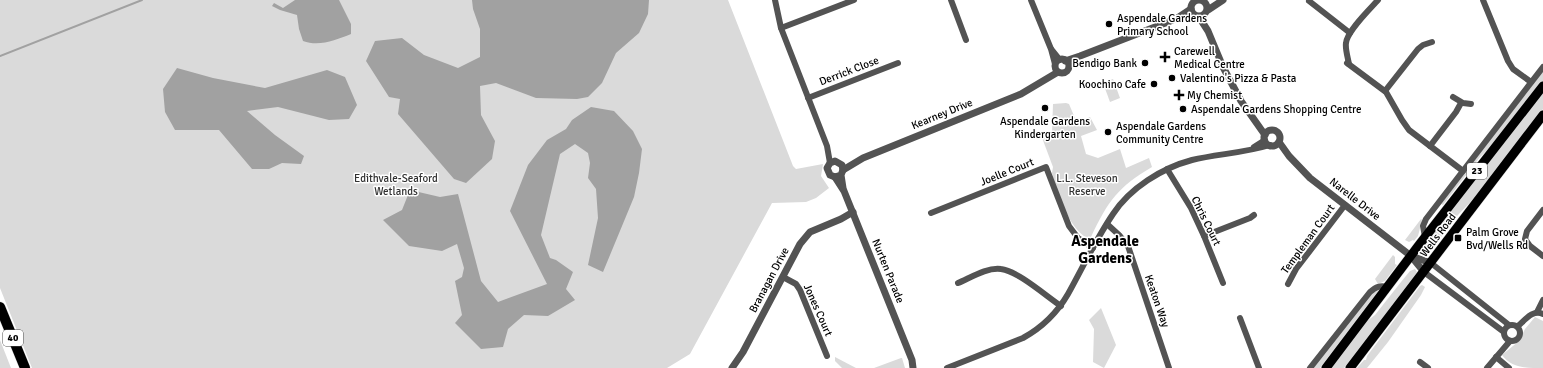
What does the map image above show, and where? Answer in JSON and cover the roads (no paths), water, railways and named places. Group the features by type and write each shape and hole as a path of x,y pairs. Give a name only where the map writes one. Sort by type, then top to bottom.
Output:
{"highway":[{"name":"40","path":"0,307 25,368"}],"main road":[{"name":"Wells Road","path":"1326,368 1410,256 1543,86"},
{"name":"Wells Road","path":"1350,368 1543,115"}],"street":[{"name":"Nurten Parade","path":"775,0 781,28 827,146 839,169 844,191 912,364 918,368"},
{"path":"781,28 854,0"},
{"path":"951,0 966,40"},
{"path":"1031,0 1051,49 1060,65"},
{"path":"1197,0 1200,11 1192,4 1197,0"},
{"name":"Kearney Drive","path":"830,163 839,169 1021,94 1036,85 1060,65 1179,17 1200,11 1222,0"},
{"path":"1378,0 1347,38 1346,45 1348,64 1385,91 1409,130 1463,171"},
{"path":"1483,0 1508,61 1513,69 1531,82"},
{"path":"1308,2 1350,33"},
{"name":"Narelle Drive","path":"1200,11 1222,67 1241,101 1271,140 1310,178 1410,256 1424,272"},
{"path":"1385,91 1419,48 1432,42"},
{"name":"Derrick Close","path":"808,98 898,63"},
{"name":"Wells Road","path":"1425,237 1423,232 1424,222 1543,67"},
{"path":"1453,97 1461,103 1471,104"},
{"path":"1430,146 1456,112 1461,103"},
{"path":"947,368 1023,338 1032,333 1048,320 1061,306 1113,214 1130,193 1167,169 1191,160 1250,149 1271,140"},
{"name":"Nurten Parade","path":"827,146 830,163"},
{"path":"830,163 827,168 828,173 839,169"},
{"name":"Joelle Court","path":"931,213 1046,167 1069,226 1078,238 1093,248"},
{"name":"Chris Court","path":"1167,169 1191,208 1223,283"},
{"name":"Templeman Court","path":"1288,284 1296,269 1345,205"},
{"path":"1543,210 1527,231 1525,239 1530,246 1543,256"},
{"name":"Branagan Drive","path":"735,367 800,244 810,232 853,214"},
{"path":"1204,236 1250,218 1254,215"},
{"name":"Keaton Way","path":"1107,224 1128,246 1169,368"},
{"name":"Narelle Drive","path":"1410,256 1431,263"},
{"path":"1431,263 1509,325 1519,329"},
{"path":"958,283 984,272 1001,269 1015,273 1061,306"},
{"path":"1424,272 1504,332 1508,340"},
{"name":"Jones Court","path":"783,276 796,284 800,290 827,356"},
{"path":"1452,294 1458,285"},
{"path":"1310,368 1370,292 1377,287 1387,287"},
{"path":"1508,340 1518,339 1519,329 1533,313 1540,313 1543,300"},
{"path":"1477,313 1483,304"},
{"path":"1240,318 1259,368"},
{"path":"1504,332 1509,325"},
{"path":"1487,368 1508,340"},
{"path":"1496,357 1509,368"},
{"path":"1420,362 1428,368"}],"waterway":[{"path":"0,56 142,0"}],"place":[{"name":"Aspendale Gardens Primary School","path":"1109,24"},
{"name":"Carewell Medical Centre","path":"1165,57"},
{"name":"Bendigo Bank","path":"1145,63"},
{"name":"Valentino's Pizza & Pasta","path":"1172,78"},
{"name":"Koochino Cafe","path":"1154,84"},
{"name":"My Chemist","path":"1179,95"},
{"name":"Aspendale Gardens Kindergarten","path":"1045,108"},
{"name":"Aspendale Gardens Shopping Centre","path":"1183,109"},
{"name":"Aspendale Gardens Community Centre","path":"1108,132"},
{"name":"Palm Grove Bvd/Wells Rd","path":"1458,238"}],"district":[{"name":"Aspendale Gardens","path":"1105,250"}],"park label":[{"name":"Edithvale-Seaford Wetlands","path":"396,184"},
{"name":"L.L. Steveson Reserve","path":"1087,184"}]}
